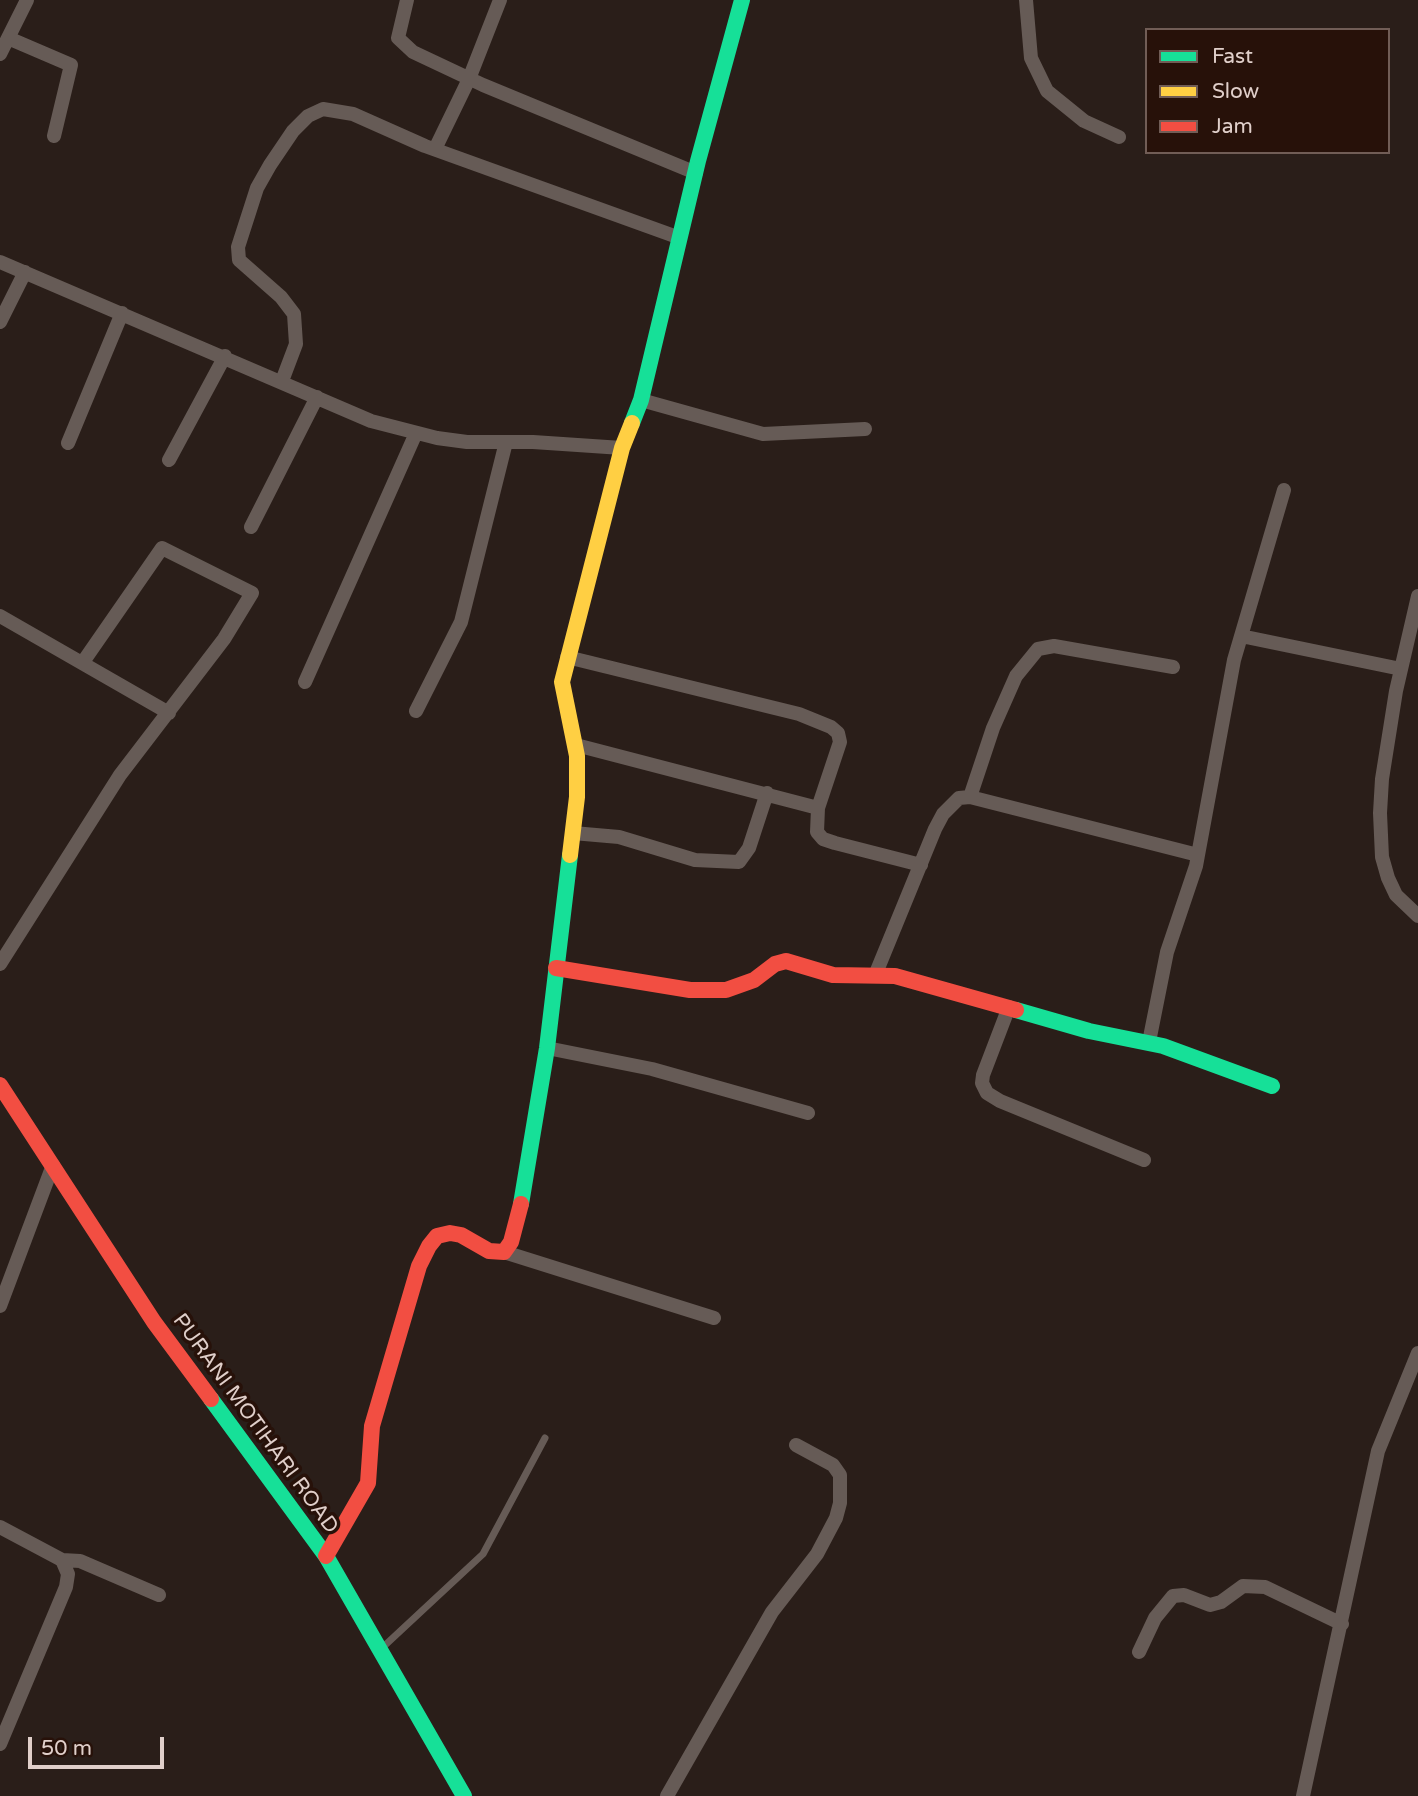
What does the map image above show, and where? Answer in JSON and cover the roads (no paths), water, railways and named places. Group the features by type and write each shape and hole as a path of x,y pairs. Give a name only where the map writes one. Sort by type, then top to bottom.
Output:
{"street":[{"path":"0,54 27,0"},
{"path":"407,0 398,29 402,45 469,79 696,173"},
{"path":"435,149 469,79 500,0"},
{"path":"504,1252 511,1242 519,1217 547,1048 577,797 576,745 562,682 622,448 641,400 696,173 742,0"},
{"path":"1026,0 1031,58 1047,92 1084,121 1119,137"},
{"path":"8,38 71,65 54,136"},
{"path":"282,381 296,344 294,314 281,297 239,260 238,247 257,188 270,165 293,131 308,116 323,109 352,114 435,149 680,238"},
{"path":"0,262 225,356 371,421 416,433 467,442 622,448"},
{"path":"0,322 25,272"},
{"path":"68,443 122,313"},
{"path":"169,460 225,356"},
{"path":"251,527 317,397"},
{"path":"641,400 763,434 864,429"},
{"path":"305,682 416,433"},
{"path":"416,711 461,622 506,442"},
{"path":"1149,1042 1167,952 1198,855 1241,636 1284,490"},
{"path":"0,964 120,775 225,639 252,593 162,548 83,662"},
{"path":"1418,596 1401,669 1382,779 1380,833 1388,878 1396,895 1418,916"},
{"path":"0,616 169,713"},
{"path":"1241,636 1401,669"},
{"path":"970,797 1006,699 1022,667 1038,649 1054,646 1172,667"},
{"path":"567,657 799,714 831,727 838,733 840,742 818,808 817,832 824,839 921,865"},
{"path":"576,745 818,808"},
{"path":"573,833 619,837 695,860 740,862 749,848 767,793"},
{"path":"876,973 943,814 959,798 970,797 1198,855"},
{"path":"556,968 642,984 710,990 741,985 754,980 775,964 786,961 833,975 876,973 1009,1007 1088,1031 1149,1042 1272,1086"},
{"path":"1009,1007 983,1075 982,1083 987,1093 1000,1101 1144,1160"},
{"path":"547,1048 652,1069 808,1113"},
{"name":"PURANI MOTIHARI ROAD","path":"0,1085 154,1322 326,1556 464,1796"},
{"path":"0,1306 53,1165"},
{"path":"326,1556 368,1483 372,1426 419,1266 437,1236 450,1233 461,1236 489,1251 504,1252 714,1318"},
{"path":"1303,1796 1378,1451 1418,1353"},
{"path":"667,1796 772,1612 817,1554 836,1518 841,1494 840,1475 833,1465 796,1445"},
{"path":"0,1527 62,1560 80,1560 159,1595"},
{"path":"0,1744 66,1587 68,1574 62,1560"},
{"path":"1139,1651 1155,1618 1173,1597 1184,1595 1210,1605 1221,1602 1243,1586 1265,1587 1342,1624"}],"lane":[{"path":"381,1649 483,1554 545,1438"}]}
